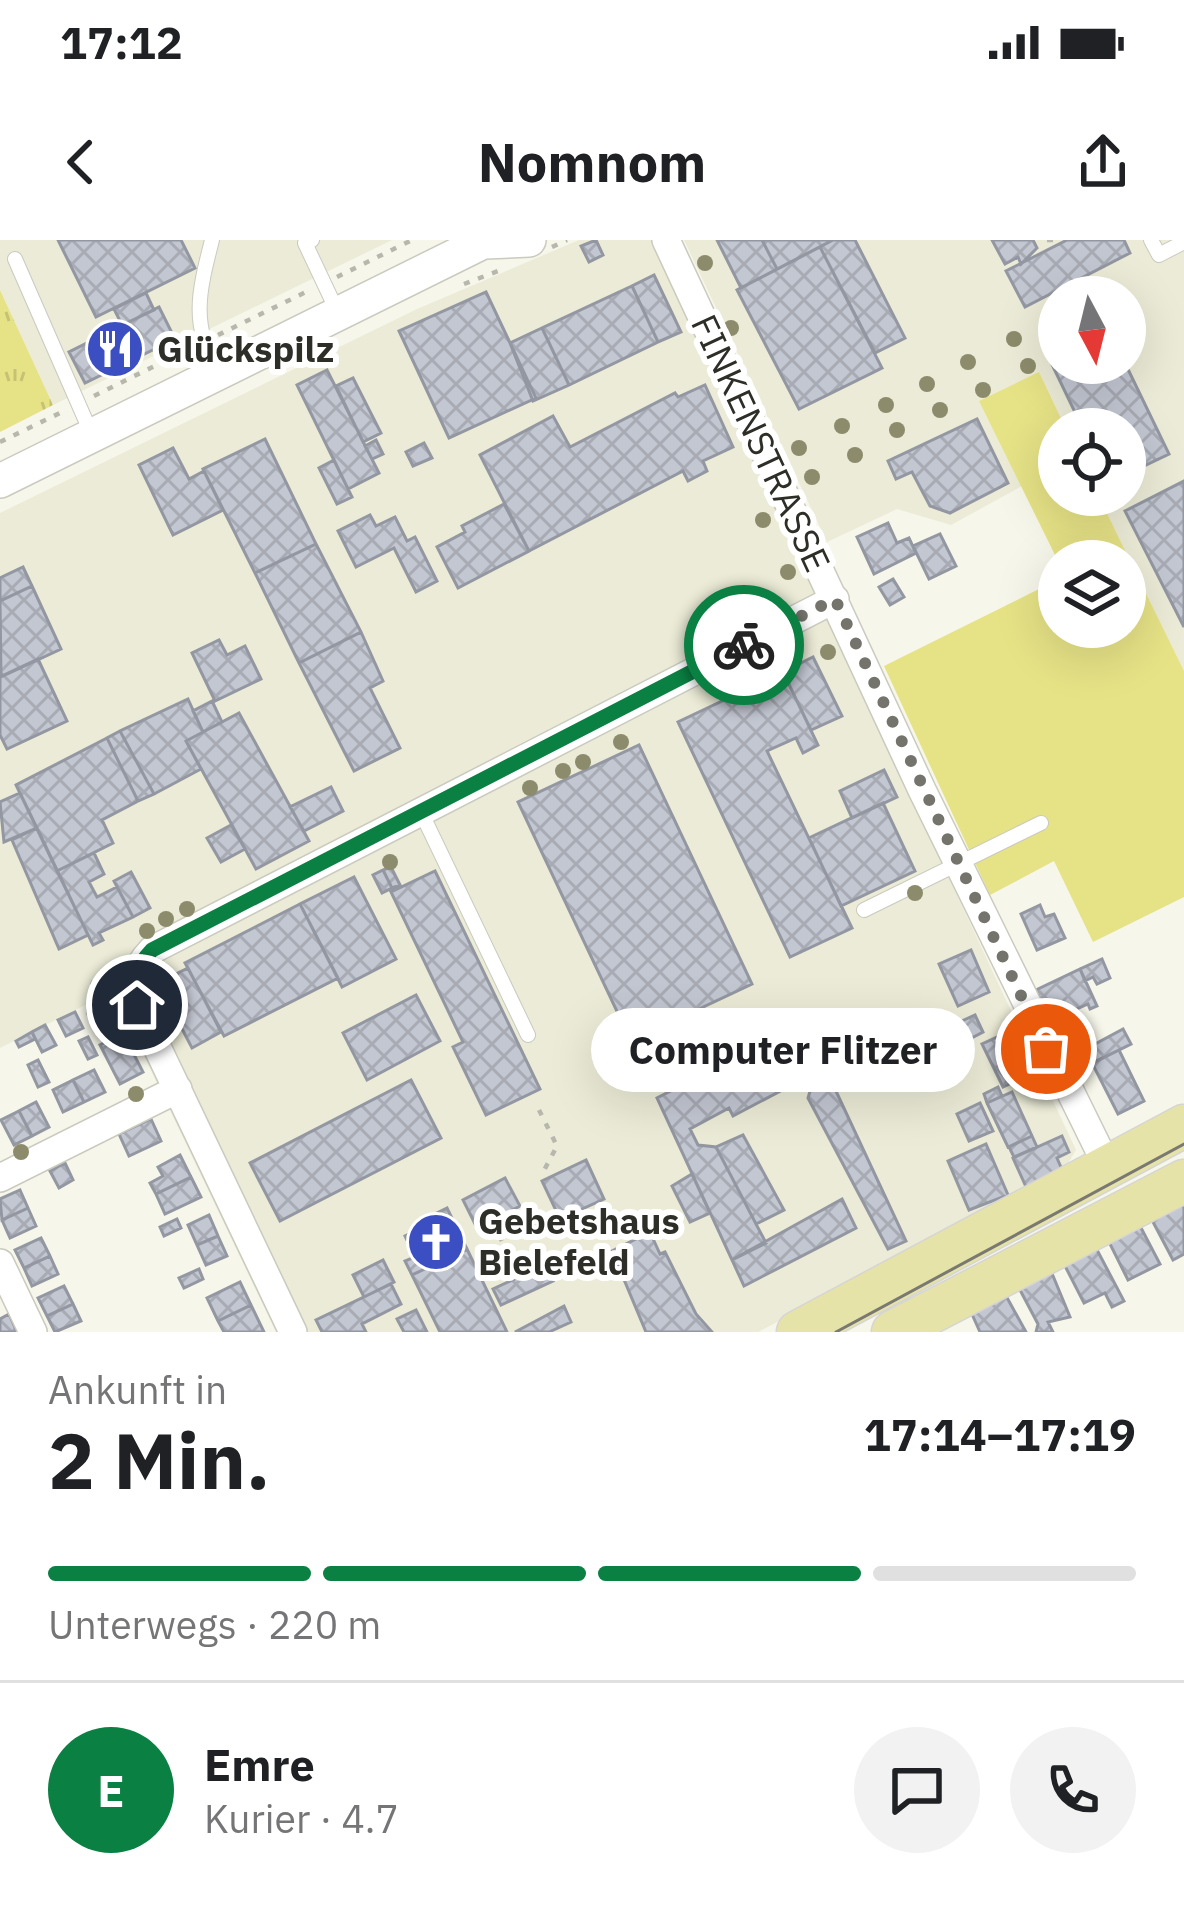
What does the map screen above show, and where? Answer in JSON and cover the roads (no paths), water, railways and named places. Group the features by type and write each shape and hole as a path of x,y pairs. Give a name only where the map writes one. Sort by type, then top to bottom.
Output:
{"main road":[{"path":"798,1332 1184,1126"},
{"path":"1107,1166 1128,1193 1172,1187"},
{"path":"920,1326 1172,1187"}],"street":[{"path":"0,481 486,241 529,240"},
{"name":"FINKENSTRASSE","path":"666,240 957,863 1107,1166"},
{"path":"293,1332 137,1005 132,983 138,964 152,950 835,599"},
{"path":"0,1178 178,1089"},
{"path":"0,1263 34,1332"}],"lane":[{"path":"212,240 196,316 201,343 218,373"},
{"path":"312,240 305,243 338,313"},
{"path":"1151,240 1159,255 1184,242"},
{"path":"14,260 92,435"},
{"path":"421,812 528,1035"},
{"path":"864,910 1041,823"}],"tram line":[{"path":"836,1332 1184,1144"}],"place":[{"name":"Glückspilz","path":"115,349"},
{"name":"Computer Flitzer","path":"1046,1049"},
{"name":"Gebetshaus Bielefeld","path":"436,1242"}]}
